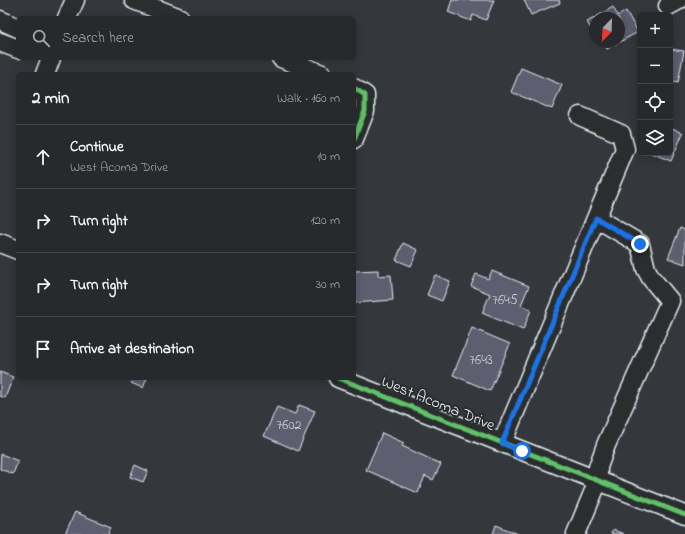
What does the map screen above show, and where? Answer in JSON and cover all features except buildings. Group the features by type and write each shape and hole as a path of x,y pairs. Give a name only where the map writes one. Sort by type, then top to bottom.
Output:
{"street":[{"path":"68,16 75,0"},
{"path":"134,0 175,16"},
{"path":"5,31 16,47"},
{"path":"46,72 50,60"},
{"path":"286,60 317,72"},
{"path":"356,134 365,111 360,92"},
{"path":"502,443 625,149 621,134 580,116"},
{"path":"576,534 598,481 598,467 606,445 670,302 651,278 646,269 640,244 596,218"},
{"path":"0,243 16,249"},
{"name":"West Acoma Drive","path":"343,380 685,515"}],"cycle path":[{"path":"356,89 365,95 365,111 356,134"},
{"path":"343,380 685,515"}],"route":[{"path":"522,451 502,443 596,218 640,244"}]}
